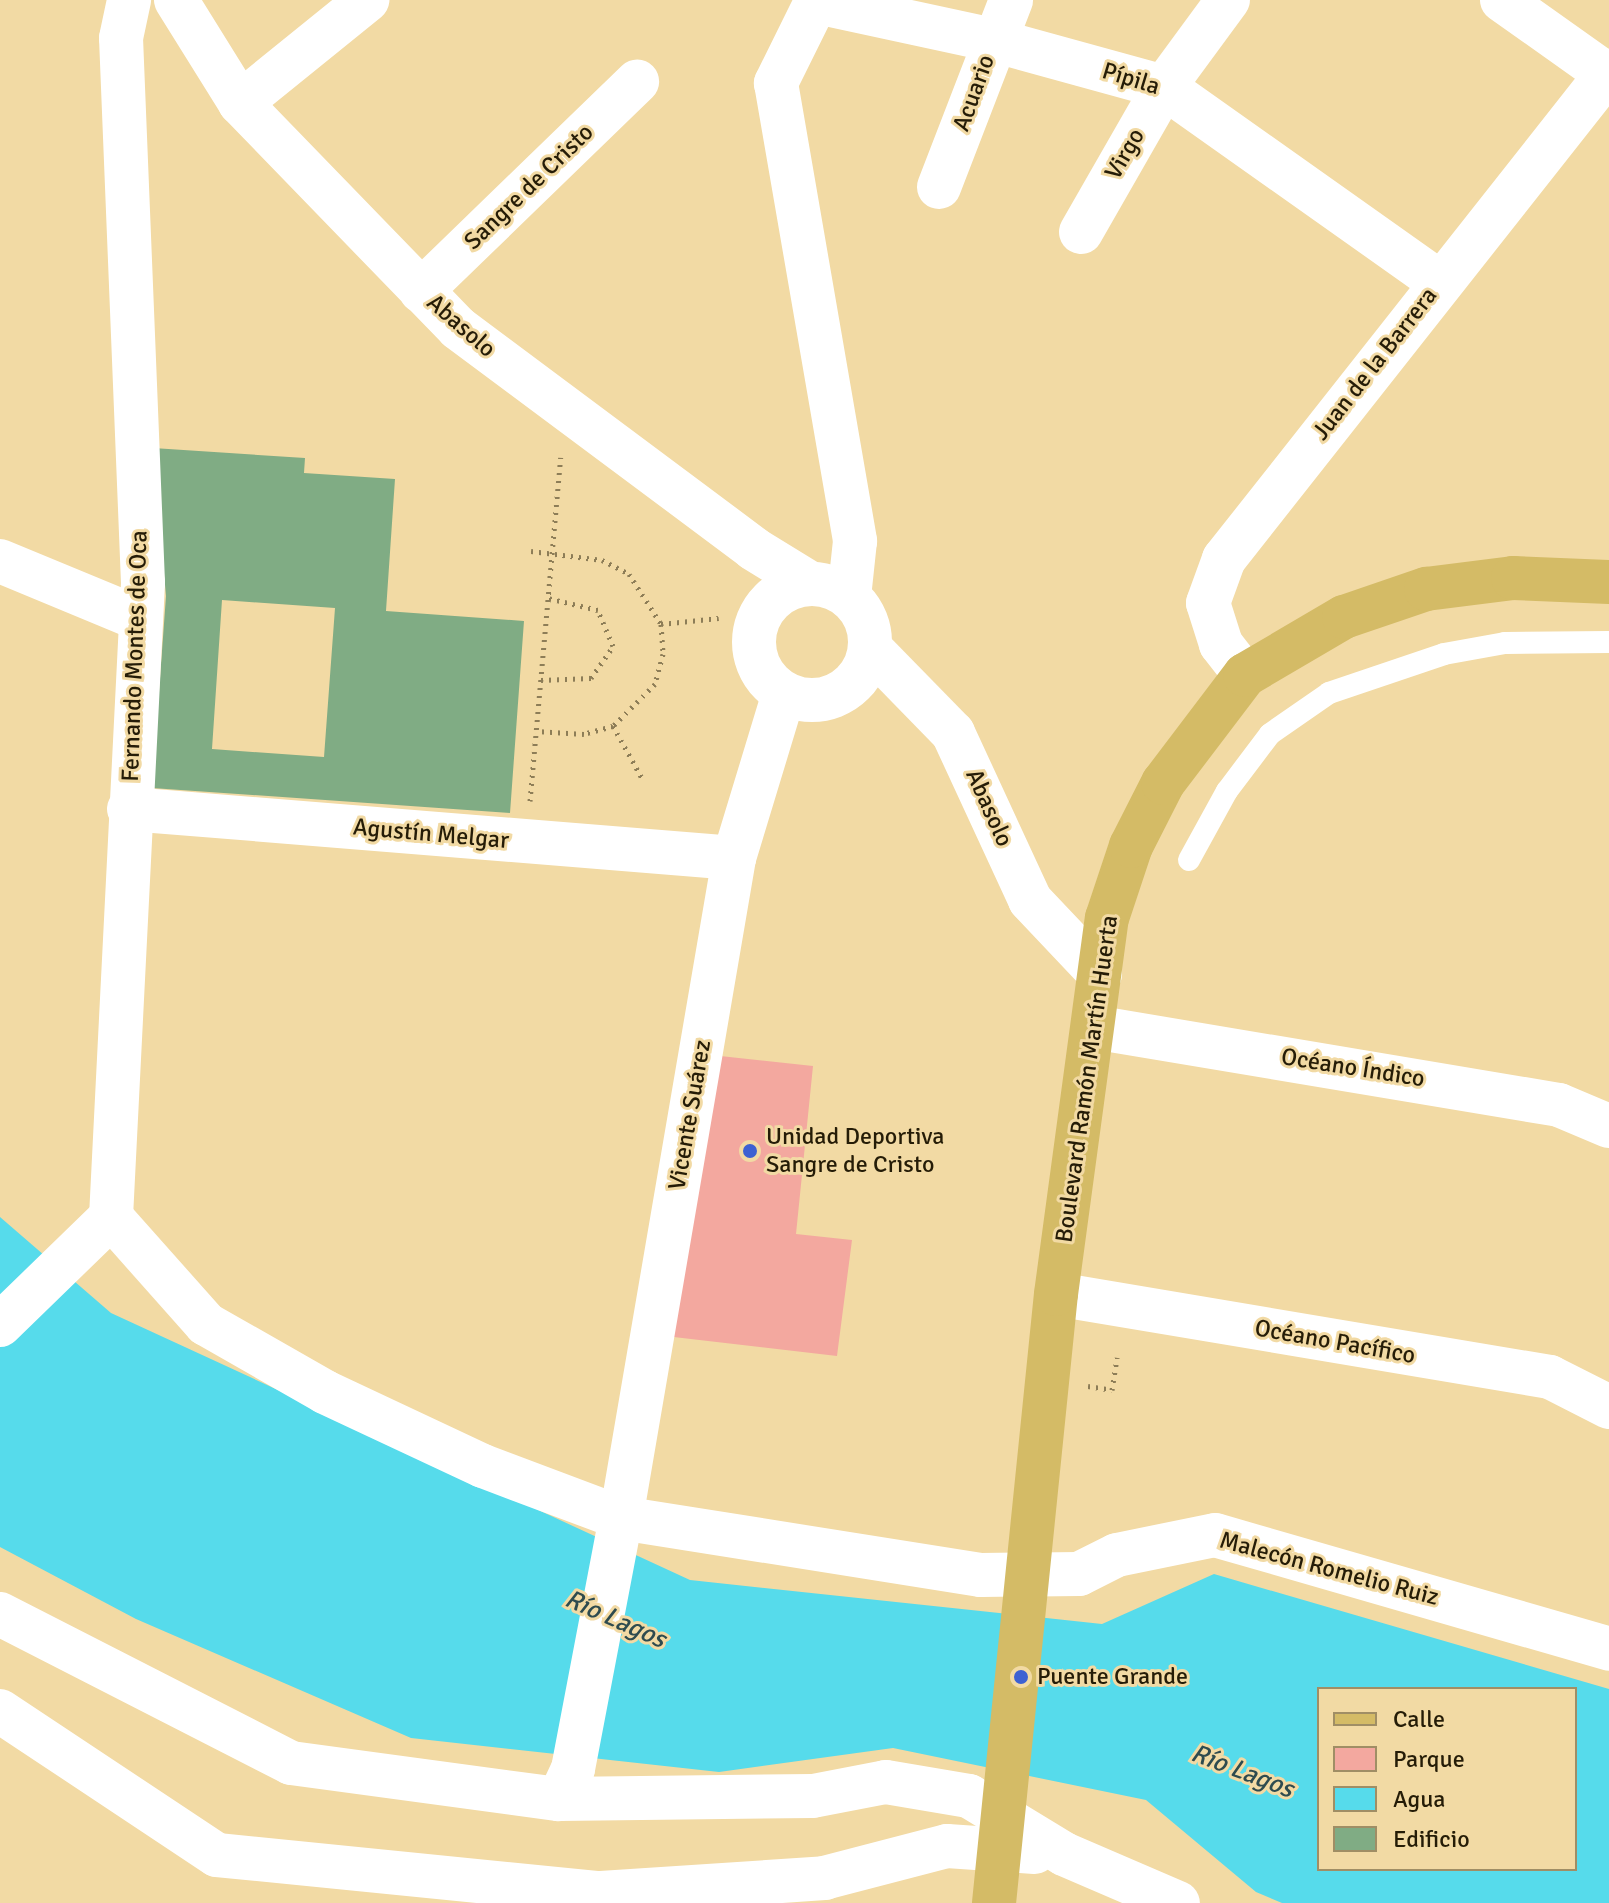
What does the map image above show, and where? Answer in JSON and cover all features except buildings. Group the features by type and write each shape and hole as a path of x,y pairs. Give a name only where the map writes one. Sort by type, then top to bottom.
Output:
{"main road":[{"name":"Boulevard Ramón Martín Huerta","path":"994,1903 1056,1294 1107,918 1131,846 1163,783 1245,675 1344,617 1426,589 1513,578 1609,582"}],"street":[{"name":"Fernando Montes de Oca","path":"111,1217 140,619 121,38 129,0"},
{"name":"Abasolo","path":"176,0 240,103 421,291 482,346 754,549 830,590"},
{"path":"240,103 367,0"},
{"name":"Acuario","path":"939,187 993,40 1011,0"},
{"name":"Virgo","path":"1081,232 1164,87 1228,0"},
{"path":"1502,0 1608,72"},
{"name":"Pípila","path":"830,590 855,541 776,83 817,1 993,40 1164,87 1439,282"},
{"name":"Juan de la Barrera","path":"1245,675 1221,644 1208,603 1224,559 1439,282 1608,72"},
{"name":"Sangre de Cristo","path":"421,291 637,82"},
{"path":"0,561 140,619"},
{"path":"830,590 868,628 870,648 865,666 839,693 802,699 784,693 759,666 755,629 775,597 830,590"},
{"name":"Abasolo","path":"870,648 953,733 1030,900 1100,974"},
{"name":"Vicente Suárez","path":"566,1784 618,1530 734,858 784,693"},
{"name":"Agustín Melgar","path":"129,809 734,858"},
{"name":"Océano Índico","path":"1093,1027 1559,1105 1609,1126"},
{"path":"0,1325 80,1253 111,1217"},
{"name":"Malecón Romelio Ruiz","path":"111,1217 206,1324 325,1392 618,1530 981,1575 1079,1574 1117,1555 1215,1535 1609,1649"},
{"name":"Océano Pacífico","path":"1056,1294 1550,1377 1609,1407"},
{"path":"0,1614 291,1763 566,1784 813,1796 886,1782 969,1796 1064,1854 1178,1903"},
{"path":"0,1711 217,1855 585,1897 824,1878 947,1846 1064,1854"}],"lane":[{"path":"1189,860 1227,791 1270,734 1329,693 1444,654 1505,643 1609,642"}],"path":[{"path":"532,783 559,473"},
{"path":"531,551 602,560 629,574 661,624 663,654 655,684 637,708 613,726 584,734 536,731"},
{"path":"541,680 591,678 613,646 598,610 548,598"},
{"path":"661,624 719,618"},
{"path":"613,726 643,780"},
{"path":"1112,1390 1117,1357"}],"green space":[{"name":"Unidad Deportiva Sangre de Cristo","path":"711,1055 813,1066 796,1234 852,1240 837,1356 665,1336"}],"water":[{"name":"Río Lagos","path":"0,1217 111,1313 690,1580 1102,1624 1214,1574 1609,1689 1609,1903 1282,1903 1256,1892 1146,1800 893,1748 719,1772 411,1738 136,1619 0,1547"}],"place":[{"name":"Unidad Deportiva Sangre de Cristo","path":"750,1151"},
{"name":"Puente Grande","path":"1021,1677"}]}
